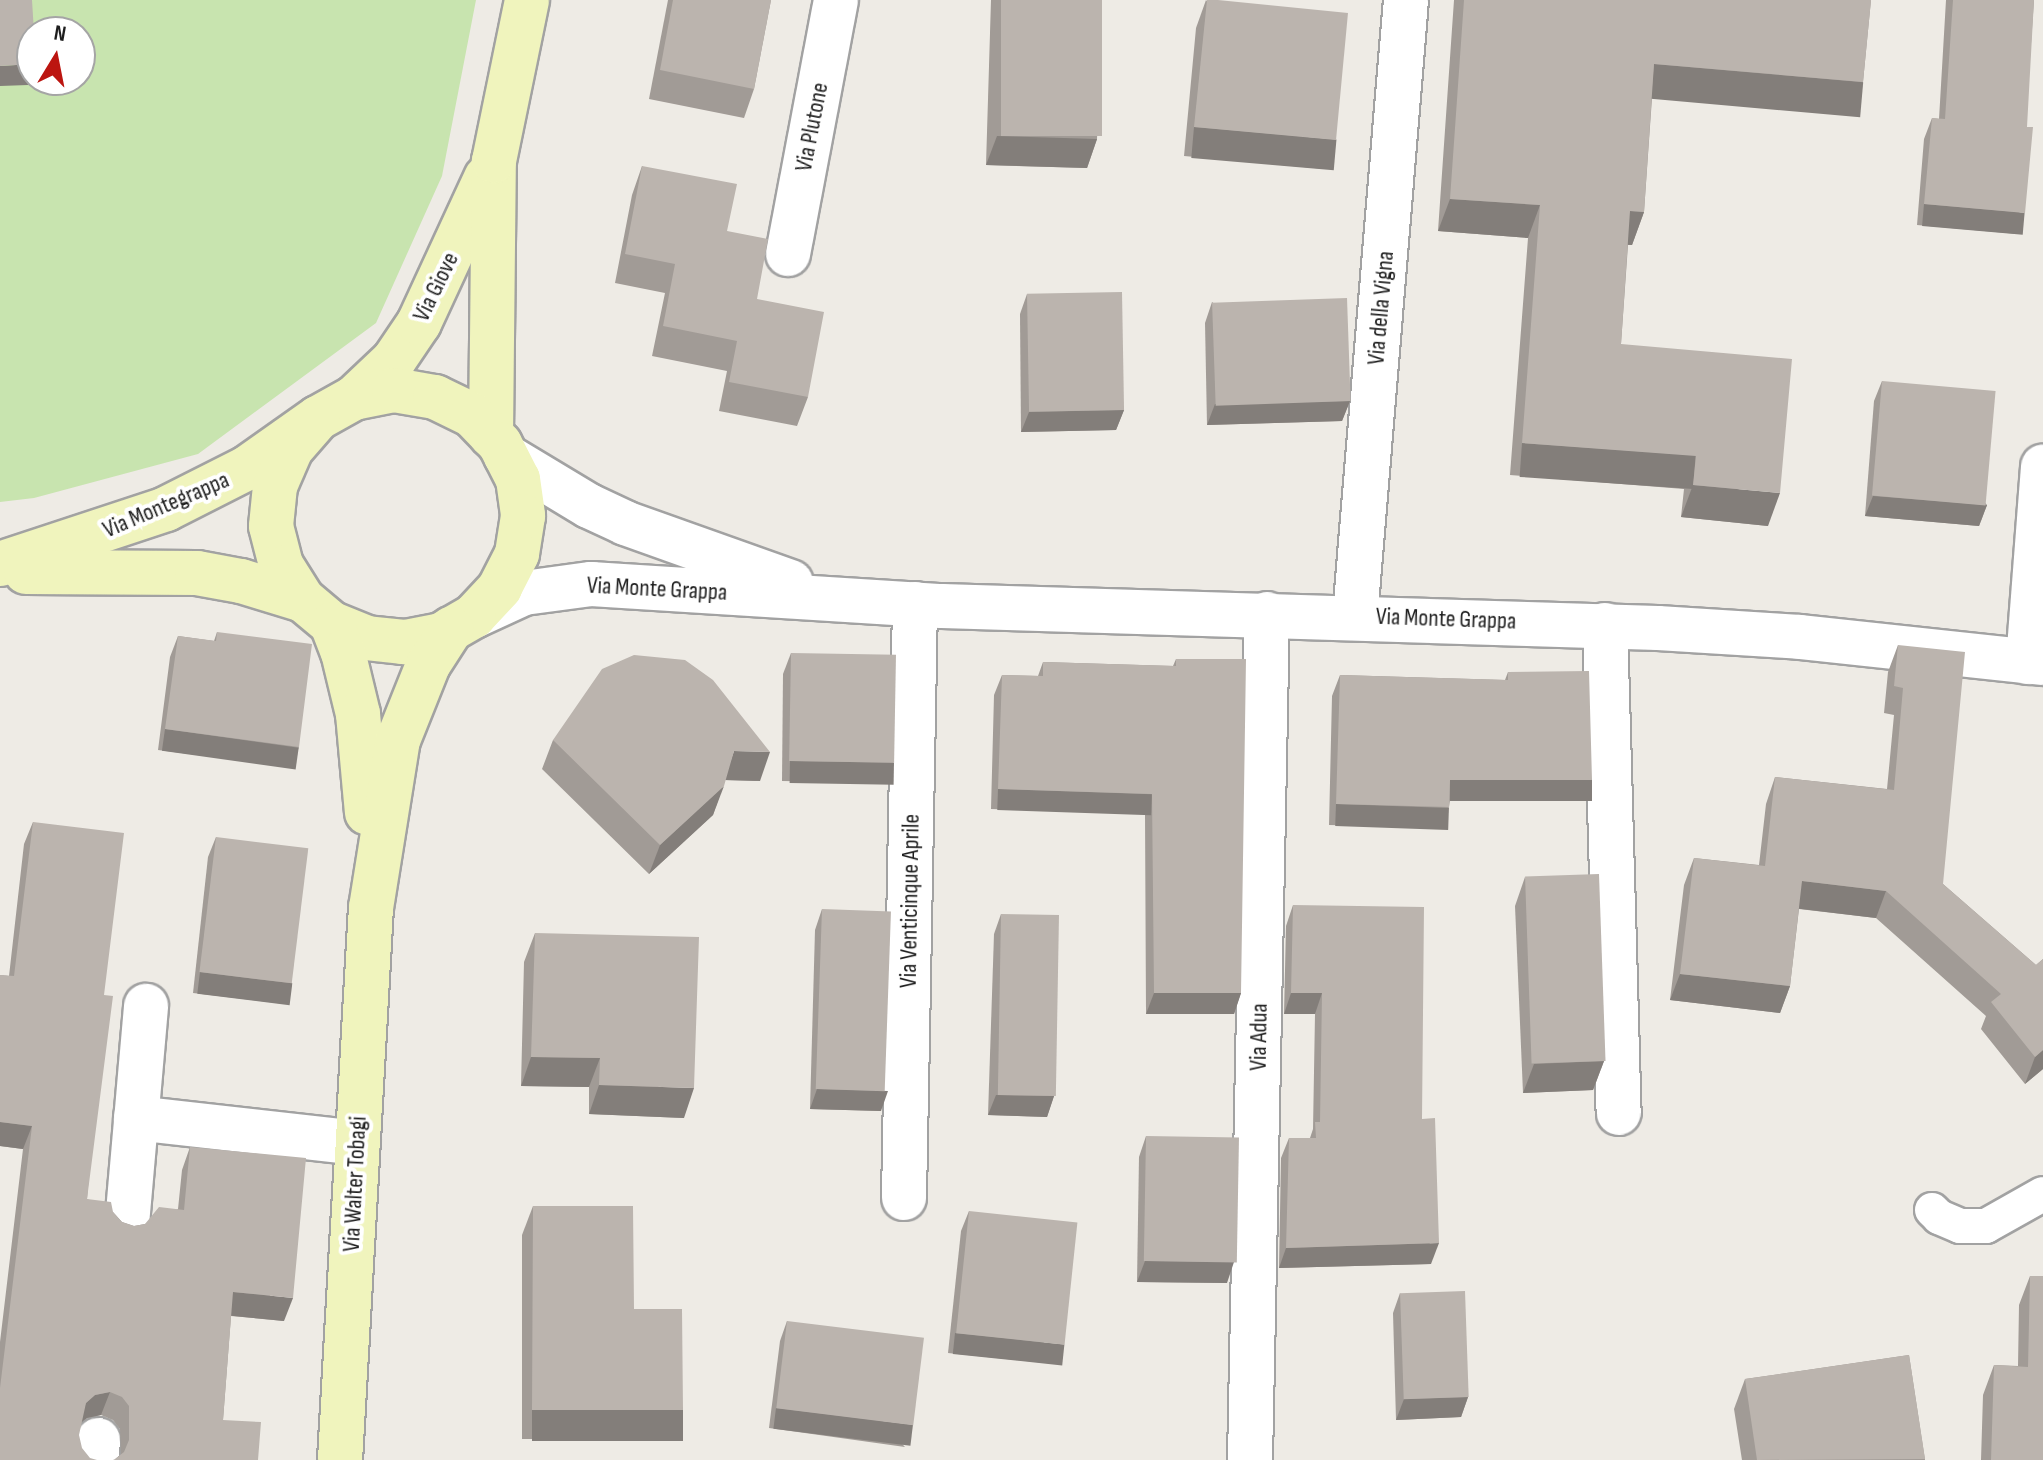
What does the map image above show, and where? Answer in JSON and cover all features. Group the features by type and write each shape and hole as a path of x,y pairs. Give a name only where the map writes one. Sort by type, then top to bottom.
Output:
{"street":[{"name":"Via Giove","path":"336,408 394,360 432,302 494,161 527,0"},
{"name":"Via Plutone","path":"788,254 836,0"},
{"name":"Via della Vigna","path":"1355,616 1406,0"},
{"name":"Via Giove","path":"494,161 499,446"},
{"path":"394,390 435,397 472,415 499,446 518,479 523,516 517,554 500,588 463,622 441,635 404,642 367,638 317,612 281,565 271,526 275,486 291,449 336,408 394,390"},
{"name":"Via Montegrappa","path":"0,564 103,533 194,496 247,468 336,408"},
{"name":"Via Monte Grappa","path":"499,446 625,523 846,601"},
{"path":"2036,663 2043,467"},
{"name":"Via Montegrappa","path":"0,573 197,573 241,581 317,612"},
{"name":"Via Monte Grappa","path":"463,622 524,593 578,584 915,604 1605,625 1800,637 2036,663"},
{"name":"Via Venticinque Aprile","path":"904,1198 915,604"},
{"name":"Via Walter Tobagi","path":"317,612 346,662 360,725 371,908"},
{"name":"Via Adua","path":"1250,1460 1267,614"},
{"name":"Via Walter Tobagi","path":"340,1460 371,908 398,740 428,665 463,622"},
{"path":"1605,625 1619,1113"},
{"path":"127,1224 146,1006"},
{"path":"136,1118 358,1143"}],"lane":[{"path":"1932,1210 1960,1226 1986,1226 2043,1194"}],"green space":[{"path":"0,0 476,0 442,176 376,323 198,454 34,498 0,502"}],"building":[{"path":"0,0 32,0 33,16 16,16 16,65 0,66"},
{"path":"673,0 771,0 754,89 660,70"},
{"path":"1001,0 1102,0 1102,136 1001,136"},
{"path":"1207,0 1348,13 1336,140 1194,127"},
{"path":"1464,0 1871,0 1863,82 1654,64 1644,212 1630,211 1621,344 1792,359 1780,493 1693,485 1696,456 1522,443 1540,205 1450,199"},
{"path":"1953,0 2034,0 2027,127 2033,127 2025,213 1924,204 1932,118 1945,119"},
{"path":"642,166 737,184 727,231 768,239 757,299 824,312 808,397 729,382 737,341 663,326 675,264 625,254"},
{"path":"1122,292 1124,410 1029,412 1027,294"},
{"path":"1347,298 1351,401 1216,406 1212,303"},
{"path":"1882,381 1996,391 1986,505 1872,496"},
{"path":"217,632 312,644 299,747 165,729 178,636 216,641"},
{"path":"1898,645 1965,652 1943,884 2036,965 2043,959 2043,1050 2035,1057 1991,1002 2001,994 1886,891 1802,881 1790,986 1680,974 1694,858 1765,866 1775,777 1894,790 1903,688 1894,686"},
{"path":"791,653 896,655 894,763 789,761"},
{"path":"634,655 685,660 713,680 770,752 734,751 724,786 660,845 553,740 602,669"},
{"path":"1176,659 1246,659 1241,993 1154,993 1152,794 998,789 1002,675 1043,676 1043,662 1176,666"},
{"path":"1589,671 1592,780 1450,780 1449,807 1336,804 1340,675 1508,680 1508,672"},
{"path":"33,822 124,833 104,995 113,996 87,1199 111,1202 113,1212 122,1222 134,1226 145,1224 159,1207 184,1210 190,1147 306,1158 293,1298 233,1292 223,1420 261,1422 258,1460 113,1460 124,1452 129,1440 129,1406 122,1397 110,1392 95,1395 86,1403 79,1435 82,1448 90,1458 97,1460 0,1460 0,1388 32,1126 0,1122 0,975 14,976"},
{"path":"216,837 308,848 292,983 199,972"},
{"path":"1599,874 1606,1061 1532,1063 1525,877"},
{"path":"1293,905 1424,907 1422,1119 1435,1118 1439,1243 1286,1248 1289,1138 1316,1138 1315,1122 1320,1122 1322,993 1291,993"},
{"path":"822,909 891,911 885,1091 816,1089"},
{"path":"1001,914 1059,915 1056,1096 998,1095"},
{"path":"535,933 699,937 694,1088 599,1085 600,1058 531,1057"},
{"path":"1146,1136 1239,1138 1237,1263 1144,1261"},
{"path":"533,1206 633,1206 634,1309 682,1309 683,1410 532,1410"},
{"path":"969,1211 1077,1222 1065,1345 956,1333"},
{"path":"2030,1276 2043,1276 2043,1460 1991,1460 1994,1365 2028,1367"},
{"path":"1465,1291 1469,1397 1404,1399 1400,1293"},
{"path":"787,1321 924,1338 913,1425 776,1408"},
{"path":"1909,1355 1925,1459 1757,1460 1745,1379"}]}
